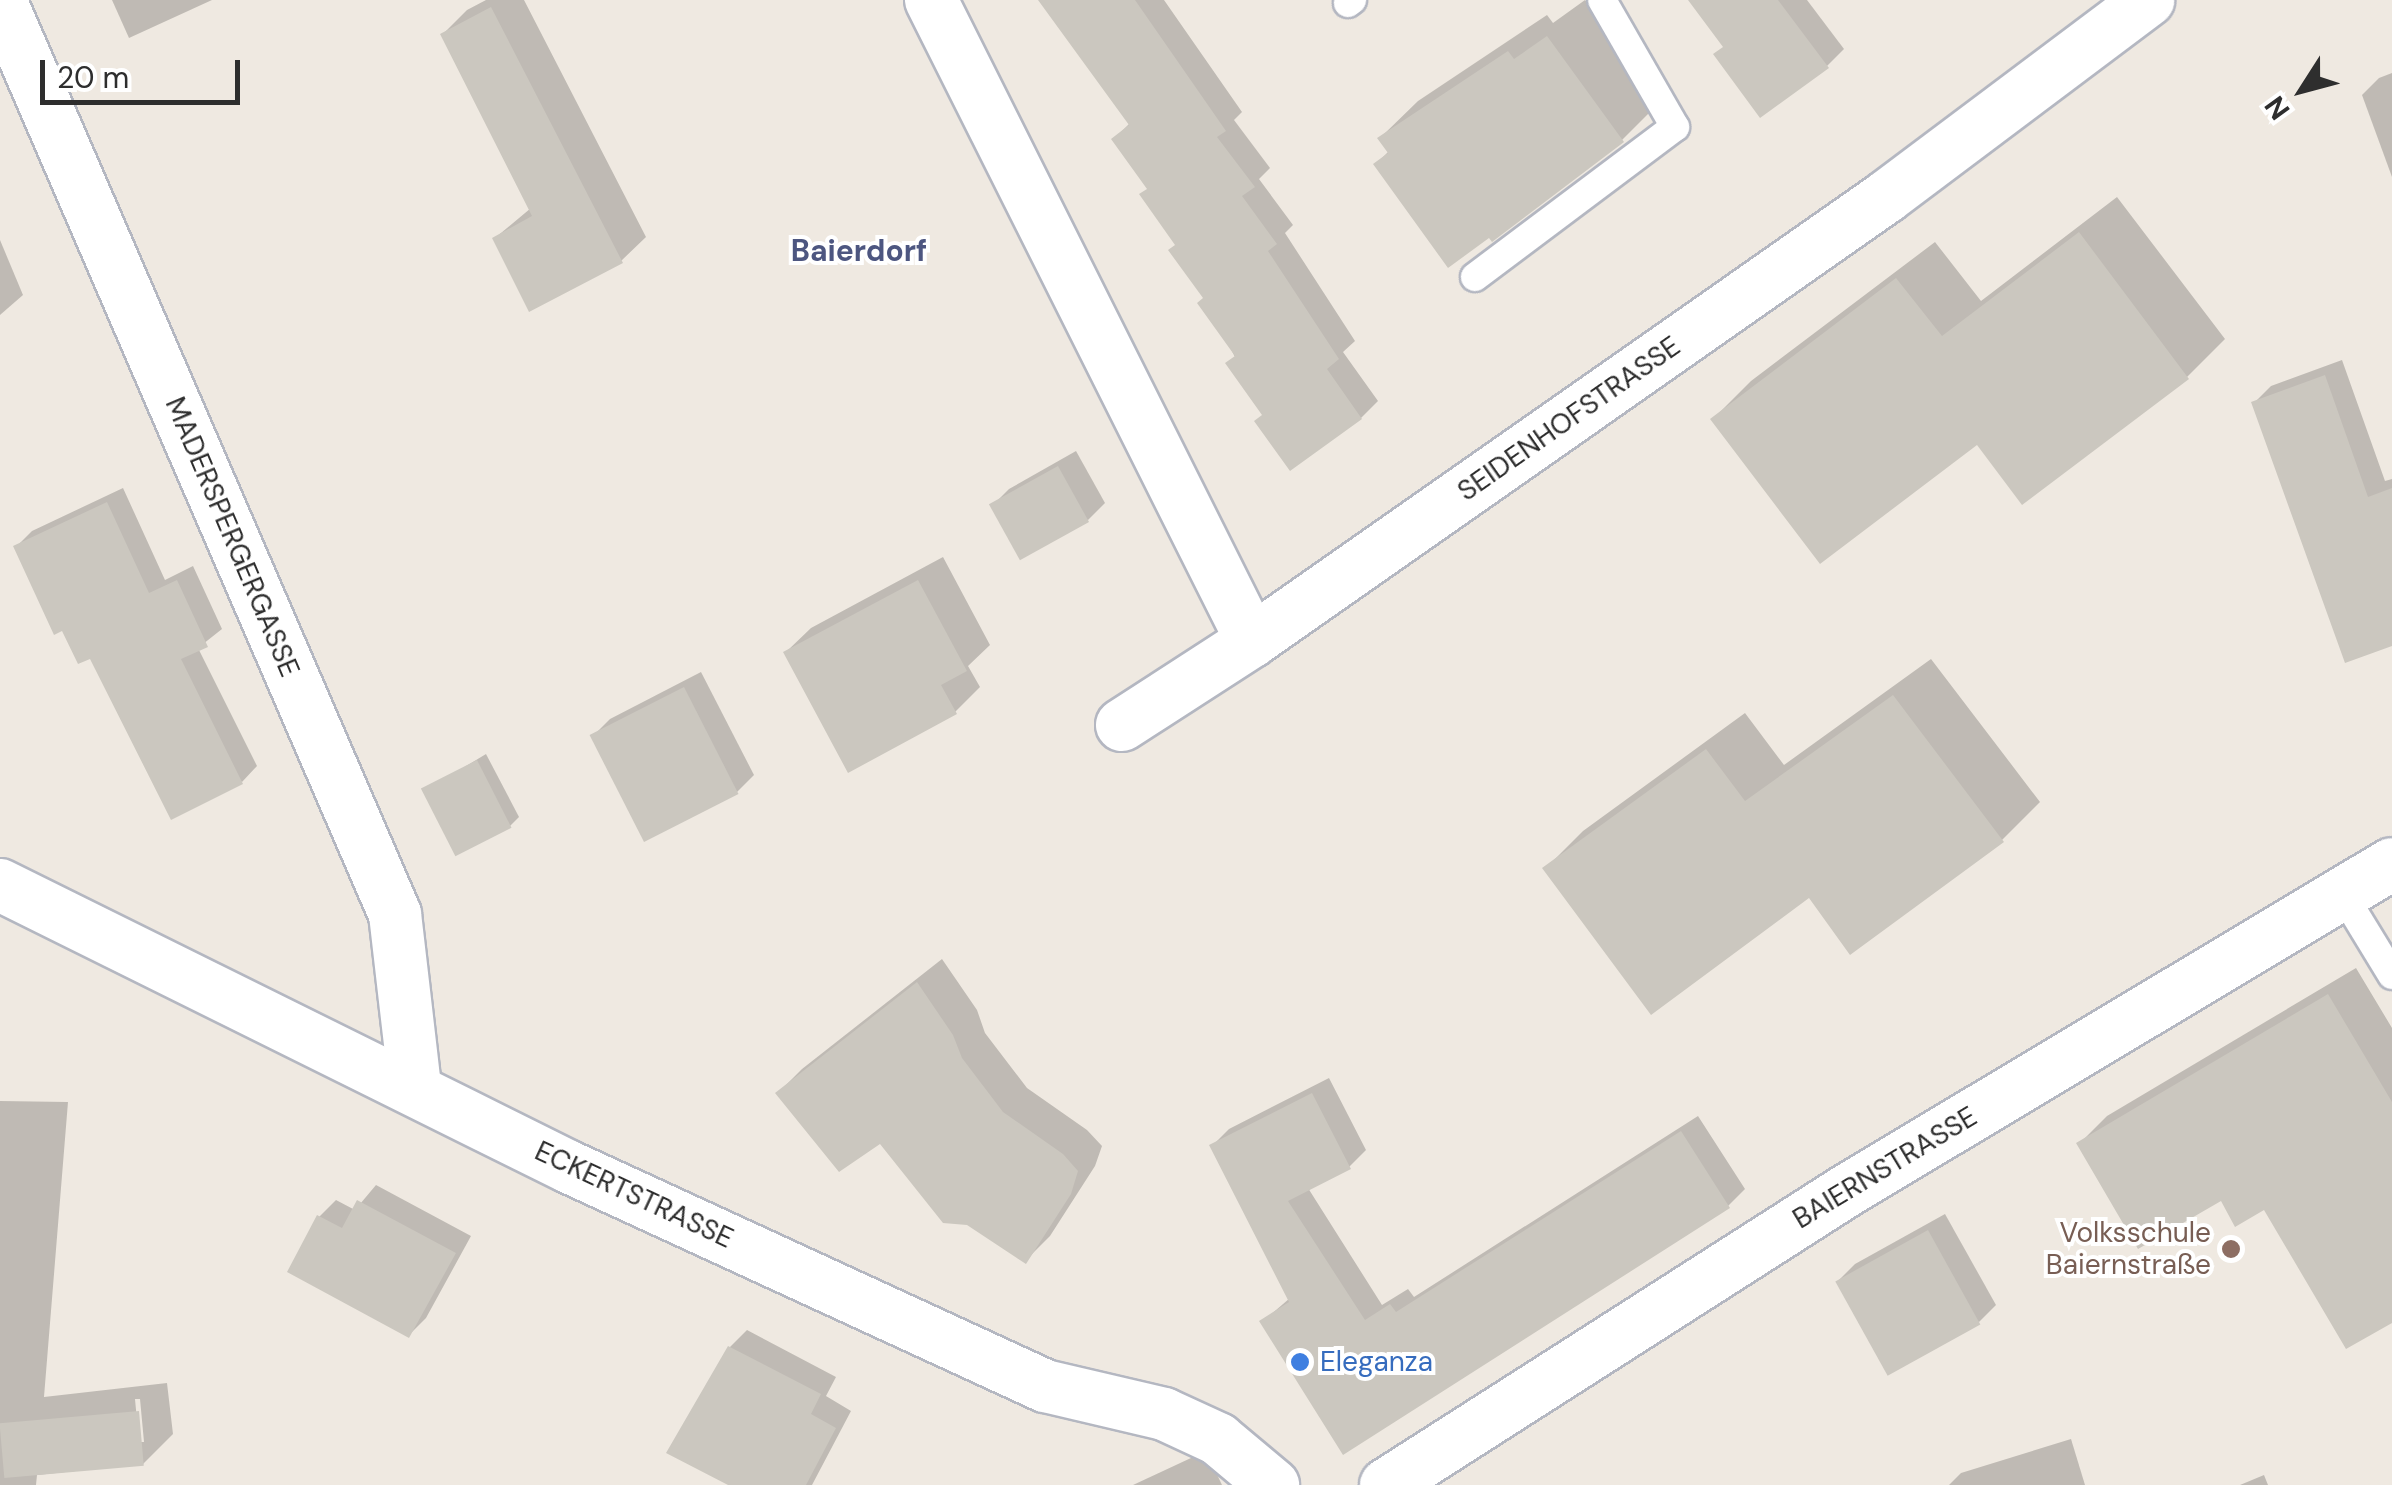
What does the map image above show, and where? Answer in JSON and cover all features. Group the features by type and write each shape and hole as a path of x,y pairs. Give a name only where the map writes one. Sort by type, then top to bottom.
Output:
{"street":[{"name":"MADERSPERGERGASSE","path":"0,0 396,914 416,1087"},
{"path":"931,0 1252,641"},
{"name":"SEIDENHOFSTRASSE","path":"1122,725 1252,641 1886,197 2148,0"},
{"name":"BAIERNSTRASSE","path":"1411,1479 1846,1190 2392,864"},
{"name":"ECKERTSTRASSE","path":"0,885 416,1087 570,1167 1045,1386 1164,1414 1218,1439 1273,1485"}],"lane":[{"path":"1476,277 1674,127 1602,0"},
{"path":"2342,894 2392,974"}],"building":[{"path":"1038,0 1135,0 1226,131 1217,137 1255,187 1242,196 1277,244 1268,251 1339,359 1327,369 1362,419 1290,471 1254,421 1262,415 1225,363 1235,356 1197,303 1203,298 1168,250 1175,245 1139,194 1147,189 1111,139 1129,125"},
{"path":"1688,0 1778,0 1829,68 1760,118 1713,54 1723,47"},
{"path":"491,7 623,263 529,312 492,238 532,216 440,34"},
{"path":"1547,36 1624,142 1492,242 1489,238 1448,268 1373,164 1388,153 1377,138 1508,51 1514,59"},
{"path":"2079,232 2189,379 2022,505 1977,445 1820,564 1710,419 1896,278 1942,336"},
{"path":"2325,375 2368,497 2392,488 2392,646 2345,663 2251,402"},
{"path":"1058,466 1089,522 1020,560 989,504"},
{"path":"107,502 149,593 177,580 208,647 181,659 243,784 171,820 90,659 78,664 62,631 54,635 13,546"},
{"path":"918,580 967,671 941,685 957,714 848,773 783,652"},
{"path":"684,687 738,794 644,842 590,735"},
{"path":"1893,695 2004,842 1850,955 1809,898 1651,1015 1542,868 1706,749 1745,801"},
{"path":"477,760 512,828 455,856 421,789"},
{"path":"917,982 953,1035 962,1058 1003,1112 1063,1154 1078,1171 1071,1194 1026,1264 967,1225 943,1223 880,1144 839,1172 775,1093"},
{"path":"2328,994 2392,1102 2392,1323 2346,1349 2264,1210 2235,1227 2221,1201 2138,1249 2076,1143"},
{"path":"1312,1093 1351,1169 1288,1201 1365,1320 1390,1304 1396,1312 1681,1131 1730,1208 1343,1455 1259,1321 1289,1302 1209,1145"},
{"path":"357,1200 456,1253 409,1338 287,1272 317,1215 342,1228"},
{"path":"1928,1230 1980,1324 1888,1376 1835,1281"},
{"path":"728,1346 821,1394 811,1414 836,1428 806,1485 728,1485 666,1453"},
{"path":"139,1411 144,1466 4,1478 0,1423"}],"place":[{"name":"Volksschule Baiernstraße","path":"2231,1249"},
{"name":"Eleganza","path":"1300,1362"}],"district":[{"name":"Baierdorf","path":"859,251"}]}
